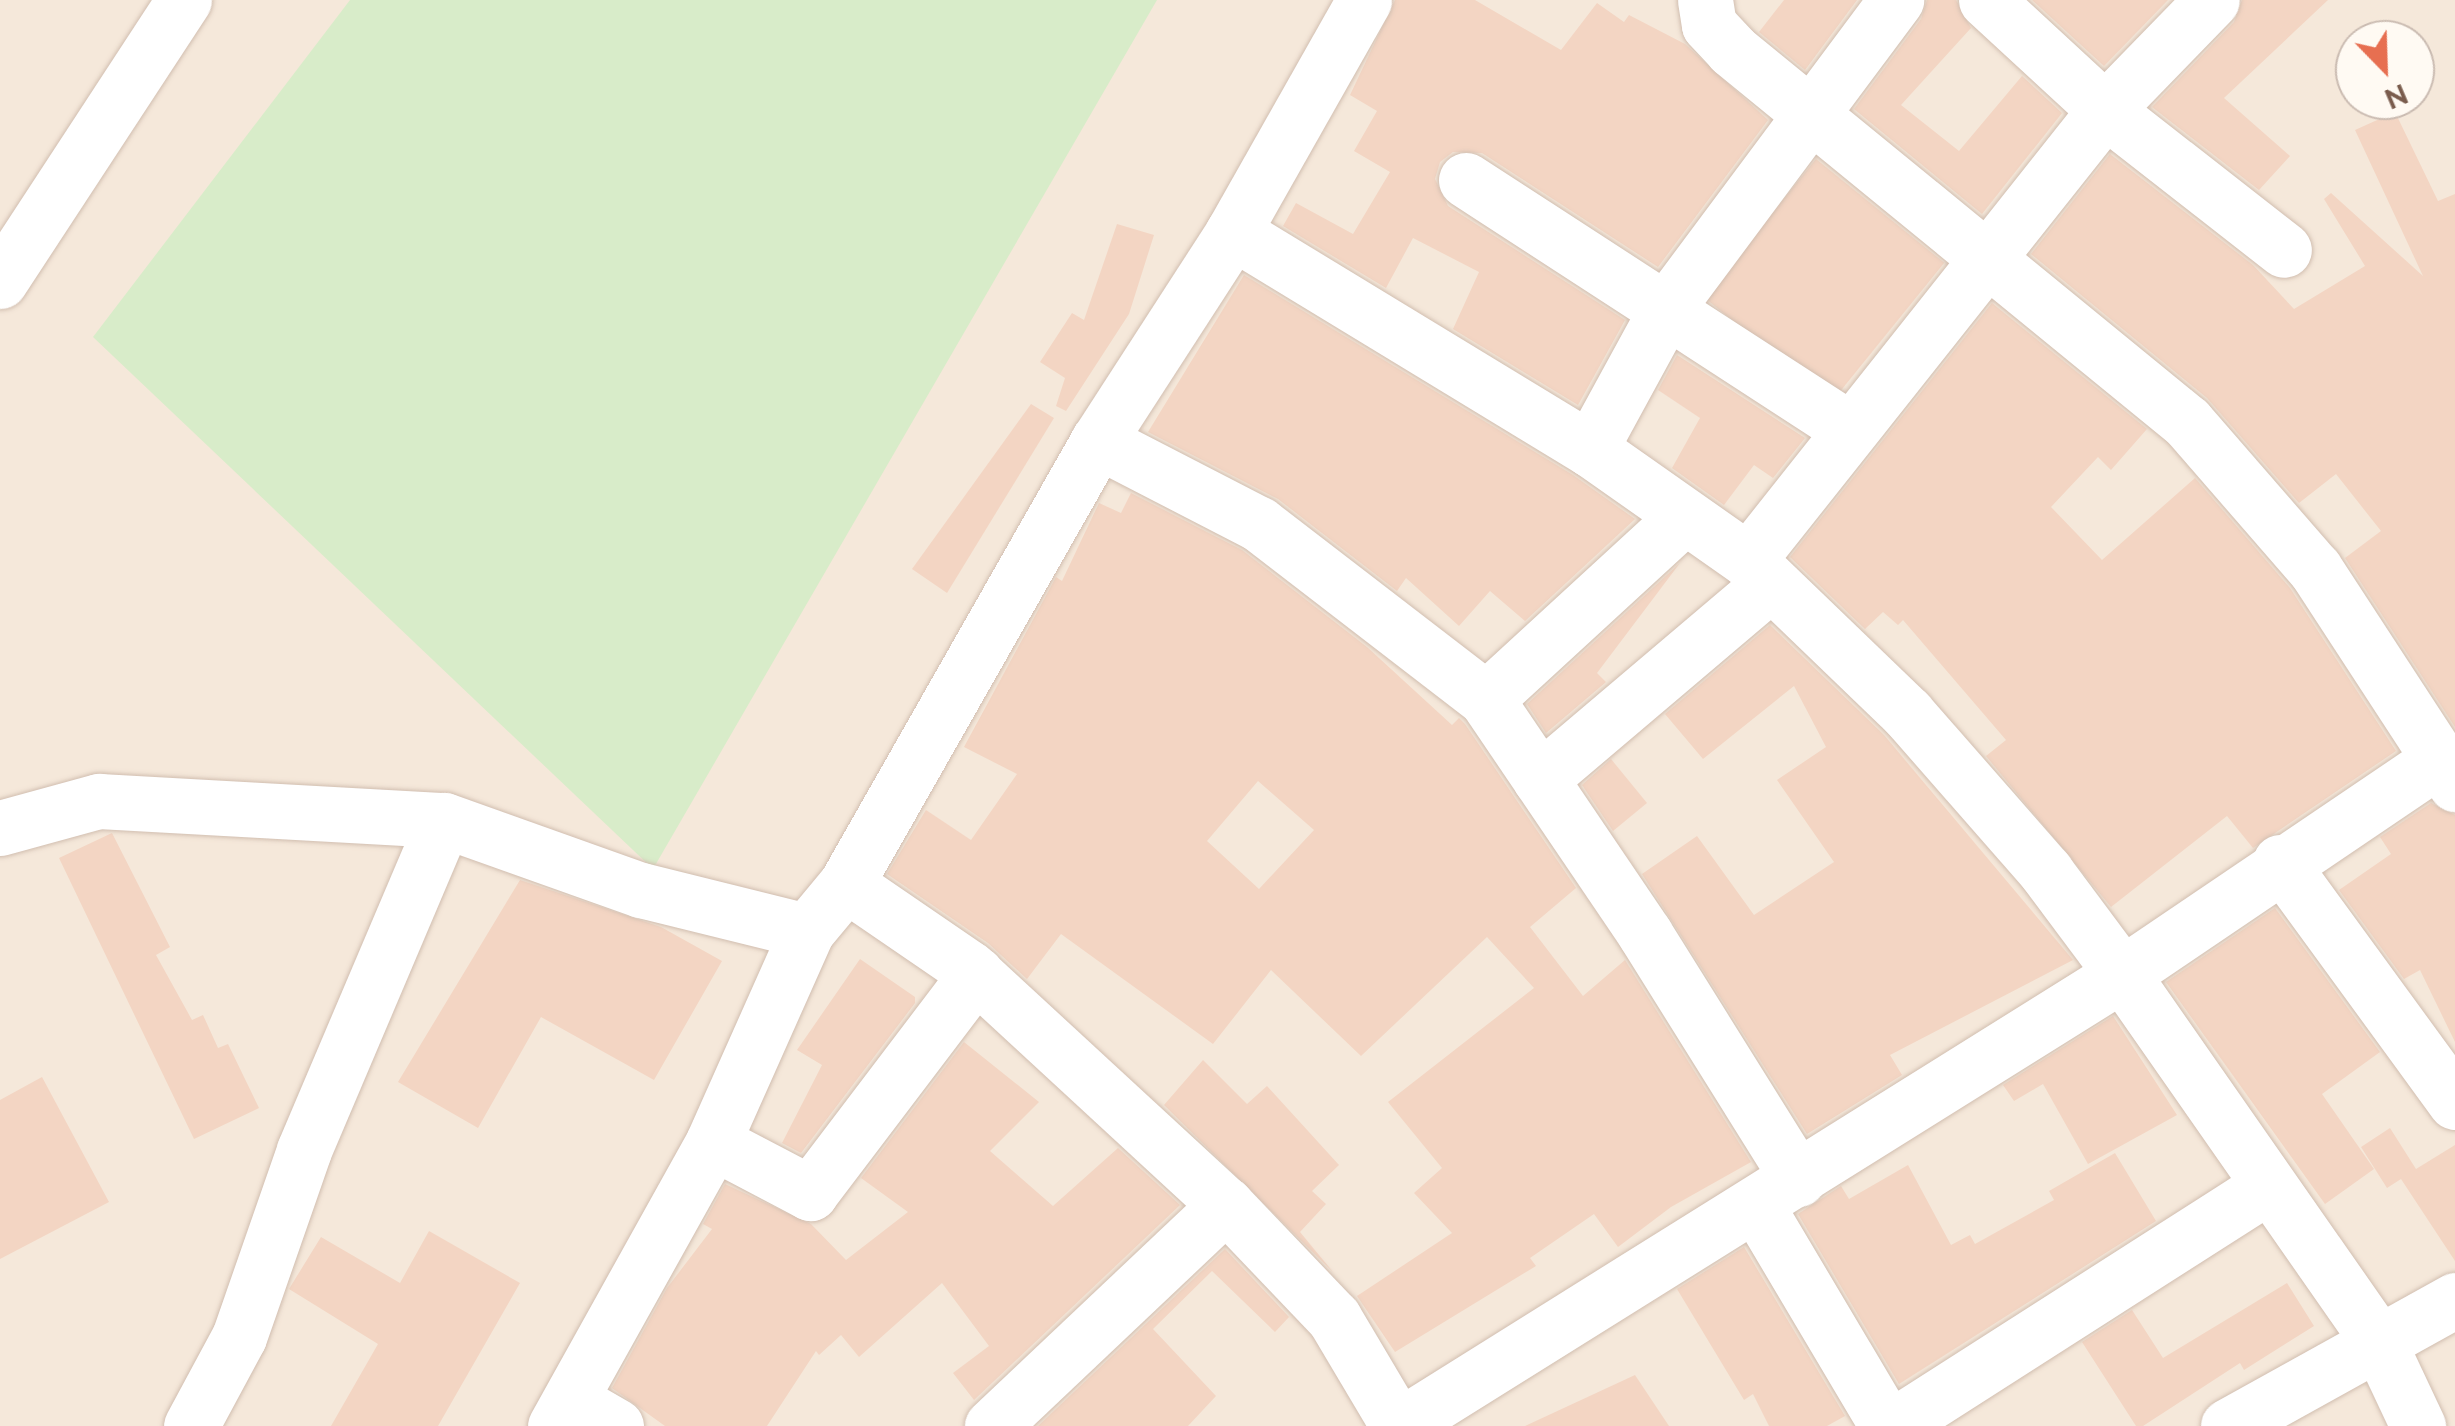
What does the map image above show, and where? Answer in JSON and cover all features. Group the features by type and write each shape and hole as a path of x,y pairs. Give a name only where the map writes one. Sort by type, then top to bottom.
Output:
{"street":[{"path":"0,281 184,0"},
{"path":"580,1417 713,1142 807,931 846,884 1098,441 1233,232 1364,0"},
{"path":"846,884 976,974 1226,1205 1334,1318 1398,1426 2122,974 2280,862 2446,772 2315,570 2187,422 1982,260 1709,25 1705,0"},
{"path":"1590,450 1668,306 1896,0"},
{"path":"1986,0 2105,110 2284,250"},
{"path":"1540,779 1760,571 1849,429 2182,10"},
{"path":"1466,180 1668,306 1849,429"},
{"path":"1233,232 1590,450 1760,571 1907,713 2046,872 2122,974 2379,1343 2418,1426"},
{"path":"1098,441 1259,524 1486,699 1540,779 1777,1192 1890,1426 2267,1187"},
{"path":"1486,699 1684,517"},
{"path":"0,828 99,800 444,820 640,890 807,931"},
{"path":"191,1426 239,1338 304,1150 444,820"},
{"path":"2280,862 2455,1102"},
{"path":"713,1142 810,1194 976,974"},
{"path":"992,1426 1226,1205"},
{"path":"2228,1426 2455,1300"}],"shaded area":[{"path":"0,0 2455,0 2455,1426 0,1426"}],"green space":[{"path":"350,0 1157,0 653,869 93,337"}],"building":[{"path":"1395,0 1475,0 1561,50 1597,3 1624,22 1629,15 1685,44 1768,120 1658,267 1482,153 1453,152 1440,162 1435,179 1448,206 1625,320 1578,405 1453,329 1479,272 1413,238 1386,288 1283,226 1296,203 1353,234 1390,172 1354,151 1377,111 1350,95"},
{"path":"1784,0 1857,0 1805,70 1759,32"},
{"path":"1927,0 1956,0 1971,28 1901,105 1959,151 2022,76 2062,113 1982,214 1854,109 1921,19"},
{"path":"2032,0 2168,0 2104,66"},
{"path":"2242,0 2328,0 2224,98 2290,156 2259,190 2152,107 2234,22"},
{"path":"2377,120 2399,120 2438,201 2455,194 2455,727 2345,558 2381,531 2336,474 2299,503 2207,398 2031,254 2110,154 2253,265 2294,309 2365,266 2324,199 2331,193 2423,276 2355,130"},
{"path":"1816,159 1944,263 1832,401 1704,297"},
{"path":"1117,224 1154,235 1129,314 1066,411 1056,406 1065,378 1040,362 1072,313 1084,320"},
{"path":"1244,275 1573,475 1635,519 1525,621 1490,591 1459,626 1406,578 1397,591 1278,499 1148,432"},
{"path":"1992,303 2147,429 2111,470 2098,457 2051,507 2102,560 2195,478 2290,588 2396,751 2253,848 2227,816 2111,907 1986,756 2006,740 1903,620 1898,625 1883,612 1865,629 1790,557"},
{"path":"1677,355 1805,438 1773,478 1754,465 1724,505 1672,468 1700,418 1658,390"},
{"path":"1031,404 1054,418 947,593 912,569"},
{"path":"1131,493 1242,550 1367,647 1452,725 1459,718 1465,724 1576,888 1530,927 1583,996 1625,960 1751,1162 1671,1207 1618,1247 1594,1214 1530,1258 1536,1266 1395,1352 1357,1296 1452,1233 1414,1193 1442,1168 1388,1102 1534,988 1487,937 1361,1056 1271,970 1213,1044 1061,934 1027,979 988,943 887,874 926,810 971,840 1017,774 964,747 1056,577 1062,581 1099,503 1121,513","holes":["1258,781 1314,830 1259,889 1207,841"]},
{"path":"1680,563 1597,673 1606,682 1546,733 1527,704"},
{"path":"1770,625 1884,735 2073,960 1890,1055 1902,1075 1807,1134 1642,874 1697,836 1754,915 1834,862 1777,780 1826,747 1794,686 1703,759 1665,714"},
{"path":"1611,759 1647,803 1613,831 1582,785"},
{"path":"2431,803 2455,815 2455,1042 2420,970 2404,979 2339,890 2391,854 2380,837"},
{"path":"112,833 170,947 156,955 192,1020 203,1015 218,1048 228,1044 259,1108 194,1139 59,858"},
{"path":"520,880 661,927 722,961 654,1080 541,1017 478,1128 398,1082"},
{"path":"2275,908 2380,1052 2322,1094 2374,1169 2325,1204 2166,982"},
{"path":"860,959 915,997 915,1003 801,1153 782,1143 822,1065 797,1050"},
{"path":"2113,1016 2177,1115 2088,1164 2043,1084 2014,1101 2003,1085"},
{"path":"964,1042 1039,1102 990,1151 1053,1206 1118,1148 1180,1205 974,1400 953,1373 989,1346 942,1283 859,1357 841,1335 819,1355 816,1351 767,1426 665,1426 612,1388 667,1288 712,1229 703,1224 725,1184 811,1224 846,1260 908,1212 861,1178"},
{"path":"1203,1060 1247,1104 1267,1086 1339,1165 1312,1191 1326,1204 1300,1232 1333,1272 1164,1105"},
{"path":"42,1077 109,1202 0,1259 0,1100"},
{"path":"2390,1128 2416,1169 2455,1145 2455,1261 2401,1179 2387,1188 2361,1147"},
{"path":"2115,1153 2156,1221 1899,1384 1798,1214 1841,1186 1849,1199 1908,1165 1951,1245 1970,1235 1975,1244 2054,1200 2049,1191"},
{"path":"429,1231 520,1283 438,1426 331,1426 378,1344 289,1289 321,1237 400,1283"},
{"path":"1744,1247 1845,1416 1827,1426 1769,1426 1753,1394 1744,1400 1677,1289"},
{"path":"1225,1249 1289,1317 1275,1332 1212,1271 1153,1329 1216,1396 1188,1426 1038,1426"},
{"path":"2287,1283 2314,1326 2244,1370 2240,1363 2143,1426 2136,1426 2082,1342 2132,1310 2163,1358"},
{"path":"1635,1375 1669,1426 1525,1426"}]}
